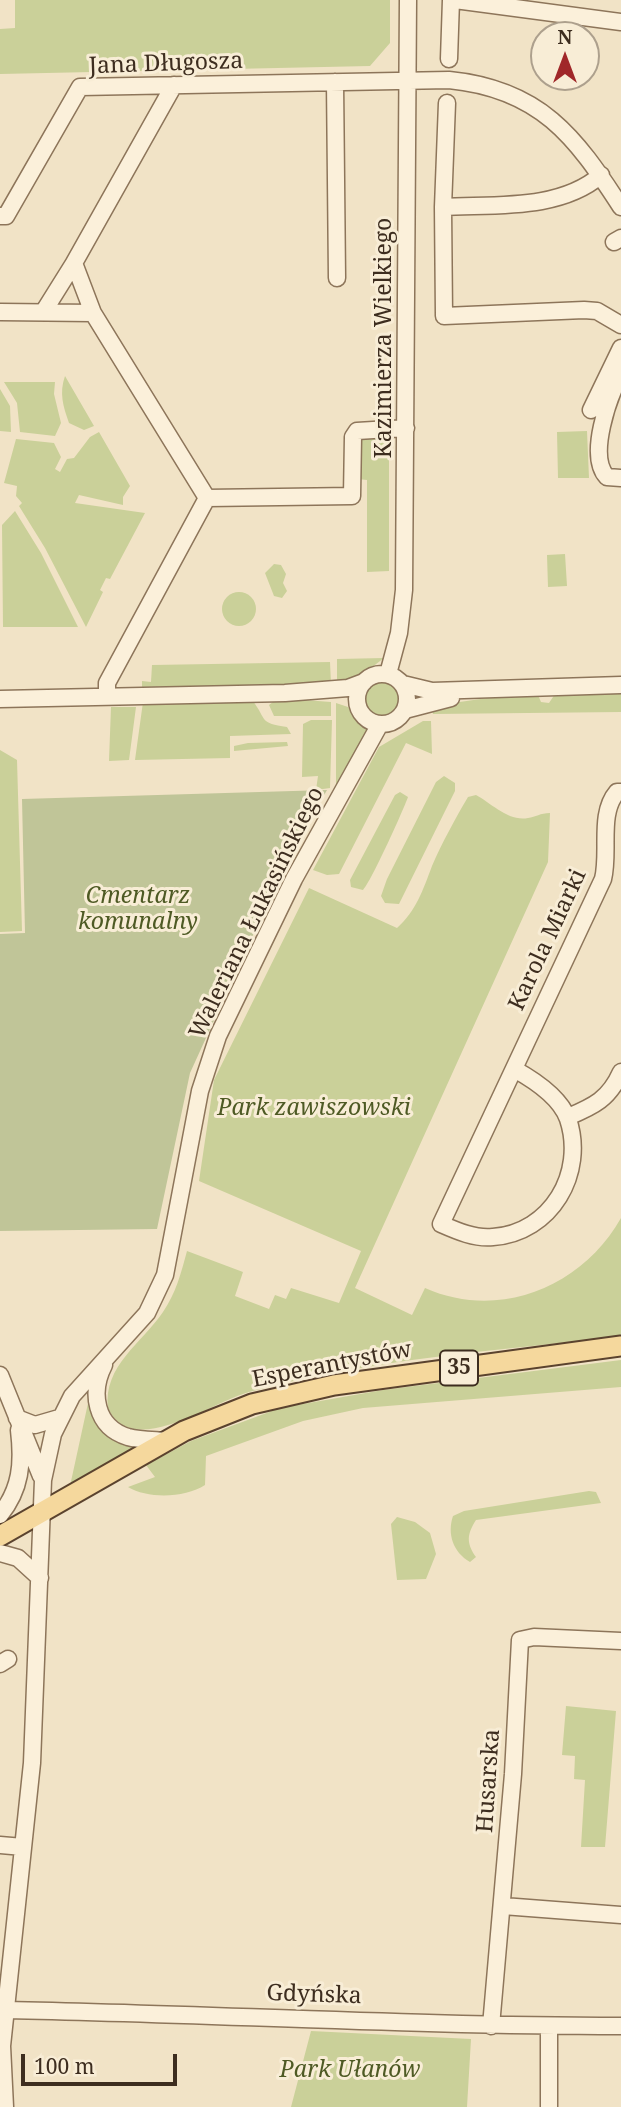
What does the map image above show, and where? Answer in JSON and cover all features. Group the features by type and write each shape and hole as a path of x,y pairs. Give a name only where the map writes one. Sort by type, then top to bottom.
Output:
{"main road":[{"name":"Esperantystów","path":"0,1536 166,1441 252,1404 322,1388 621,1346"}],"street":[{"name":"Kazimierza Wielkiego","path":"388,674 399,633 404,590 408,0"},
{"path":"449,59 453,0 621,22"},
{"name":"Jana Długosza","path":"0,216 6,216 80,87 407,81 467,82 496,88 528,102 566,130 621,208"},
{"name":"Kazimierza Wielkiego","path":"335,82 337,278"},
{"path":"44,311 174,85"},
{"path":"447,103 443,207 444,316 584,310 597,311 621,325"},
{"path":"443,207 556,198 584,187 601,176"},
{"path":"74,263 93,313 207,498"},
{"path":"0,312 93,313"},
{"path":"591,410 621,348"},
{"path":"621,374 605,415 599,457 601,470 607,477 621,478"},
{"path":"207,498 352,496 353,437 357,431 406,428"},
{"path":"107,696 107,683 207,498"},
{"path":"0,699 285,693 348,688 374,675 388,674 402,684 419,690 481,691 621,685"},
{"path":"359,708 358,692 364,682"},
{"path":"402,684 407,695 405,710"},
{"path":"285,693 341,700 359,708 366,718 380,724 392,722 405,710 481,691"},
{"name":"Waleriana Łukasińskiego","path":"5,2107 2,2081 6,2010 32,1763 43,1480 59,1418 81,1384 107,1360 147,1313 165,1275 200,1091 218,1036 294,879 380,724"},
{"name":"Karola Miarki","path":"568,1117 572,1163 554,1207 534,1224 493,1237 460,1232 441,1224 603,879 608,860 609,801 617,792 621,792"},
{"path":"514,1069 548,1092 568,1117 599,1104 610,1094 621,1072"},
{"name":"Waleriana Łukasińskiego","path":"107,1360 97,1382 96,1396 102,1416 109,1426 130,1437 166,1441"},
{"path":"0,1375 30,1442 43,1480"},
{"path":"17,1418 34,1426 59,1418"},
{"path":"0,1515 19,1481 22,1451 17,1418"},
{"path":"0,1553 18,1558 40,1578"},
{"name":"Husarska","path":"491,2026 503,1906 520,1640 534,1637 621,1641"},
{"path":"0,1845 23,1847"},
{"path":"503,1906 621,1915"},
{"name":"Gdyńska","path":"6,2010 243,2015 491,2026 621,2026"},
{"path":"549,2026 549,2107"}],"green space":[{"path":"15,0 390,0 390,43 370,66 0,74 0,29 15,28"},
{"path":"65,376 94,426 84,430 69,423 62,400"},
{"path":"4,382 55,382 54,394 61,423 55,436 20,432 17,403"},
{"path":"0,389 10,406 11,432 0,431"},
{"path":"587,431 589,478 558,478 557,432"},
{"path":"99,432 130,486 123,497 123,505 79,495 75,503 145,513 110,579 106,578 100,590 103,592 86,627 45,548 19,506 22,503 16,496 17,486 4,483 16,439 54,443 61,457 55,469 60,472 67,459 74,458 90,437"},
{"path":"382,433 389,445 389,571 367,572 367,480 358,479 358,440 361,435"},
{"path":"15,511 41,553 78,627 3,627 2,525"},
{"path":"565,554 567,586 548,587 547,555"},
{"path":"274,564 281,565 286,574 283,583 287,591 282,598 274,596 265,573"},
{"path":"239,592 251,597 256,609 251,621 239,626 227,621 222,609 227,597"},
{"path":"384,658 359,677 337,685 337,659"},
{"path":"330,662 331,684 142,687 142,681 151,682 152,665"},
{"path":"382,680 395,686 401,699 395,712 382,718 369,712 363,699 369,686"},
{"path":"621,691 621,712 433,714 432,706 508,695 538,695 541,702 549,703 555,694"},
{"path":"278,698 331,702 331,716 274,716 269,705"},
{"path":"253,701 265,720 287,727 291,734 230,736 230,758 135,760 143,702"},
{"path":"336,703 348,707 370,729 336,789"},
{"path":"111,707 136,707 129,760 109,761"},
{"path":"311,720 332,720 330,788 316,790 318,776 302,777 303,724"},
{"path":"423,721 431,721 432,754 406,743 339,874 327,875 313,870 379,747"},
{"path":"287,742 288,746 234,751 234,746"},
{"path":"0,750 17,760 22,931 0,932"},
{"path":"444,776 455,783 455,791 399,904 385,903 381,896 387,879 436,782"},
{"name":"Cmentarz komunalny","path":"327,790 295,846 285,842 269,873 279,878 190,1073 157,1229 0,1231 0,934 25,933 22,799"},
{"path":"400,792 408,797 373,874 363,890 351,887 350,880 395,795"},
{"name":"Park zawiszowski","path":"476,795 514,817 528,818 550,813 548,862 355,1288 412,1315 425,1288 453,1297 481,1301 509,1299 536,1291 561,1279 584,1263 604,1242 621,1218 621,1336 434,1357 340,1371 249,1392 193,1416 152,1429 134,1429 119,1423 108,1408 108,1393 112,1380 126,1356 168,1305 178,1283 187,1251 243,1272 235,1296 269,1309 275,1295 286,1299 291,1288 339,1303 361,1251 199,1181 214,1080 309,888 397,928 418,900 440,849 468,797"},
{"path":"621,1360 621,1387 363,1408 303,1421 206,1456 205,1485 197,1489 177,1495 156,1495 128,1487 155,1477 146,1465 191,1441 280,1408 383,1390"},
{"path":"90,1394 92,1406 144,1445 70,1486"},
{"path":"596,1492 601,1503 476,1520 469,1538 476,1557 470,1562 459,1553 453,1542 453,1516 464,1511"},
{"path":"397,1517 415,1522 430,1533 436,1554 426,1579 397,1580 391,1524"},
{"path":"566,1706 616,1711 605,1847 581,1847 585,1780 574,1779 575,1756 562,1755"},
{"name":"Park Ułanów","path":"311,2031 471,2039 467,2107 291,2107"}]}
